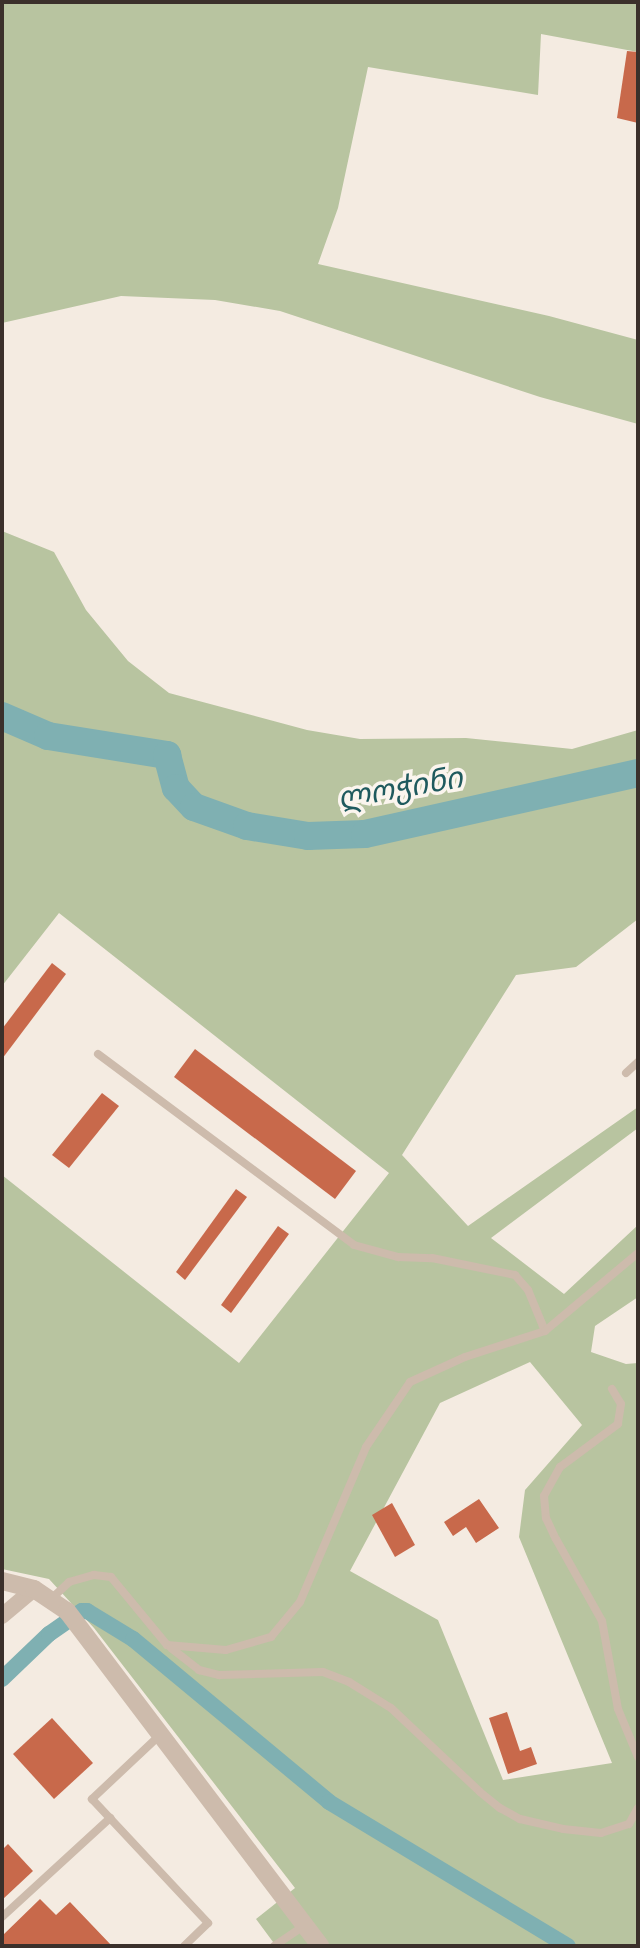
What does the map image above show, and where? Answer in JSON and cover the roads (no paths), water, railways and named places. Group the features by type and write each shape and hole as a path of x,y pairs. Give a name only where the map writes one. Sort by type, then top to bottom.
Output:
{"street":[{"path":"2,1581 34,1589 67,1611 320,1946"},
{"path":"2,1616 34,1589"}],"lane":[{"path":"98,1054 354,1245 398,1257 432,1258 515,1275 528,1290 545,1331"},
{"path":"626,1073 638,1062"},
{"path":"166,1645 226,1650 271,1637 300,1602 366,1447 410,1382 465,1357 545,1331 638,1253"},
{"path":"612,1389 621,1405 618,1424 560,1467 544,1496 546,1518 602,1621 618,1709 638,1757"},
{"path":"51,1599 69,1582 94,1575 111,1577 166,1645 199,1670 219,1675 323,1672 349,1682 391,1708 480,1792 520,1819 564,1829 601,1833 629,1824 638,1808"},
{"path":"161,1734 92,1799 208,1923 184,1946"},
{"path":"2,1917 110,1818"},
{"path":"274,1946 305,1925"}],"waterway":[{"name":"ლოჭინი","path":"2,716 48,736 167,755 176,788 194,807 247,826 308,836 365,834 638,773"},
{"path":"2,1679 49,1634 82,1611 87,1611 133,1639 329,1802 568,1946"}]}
